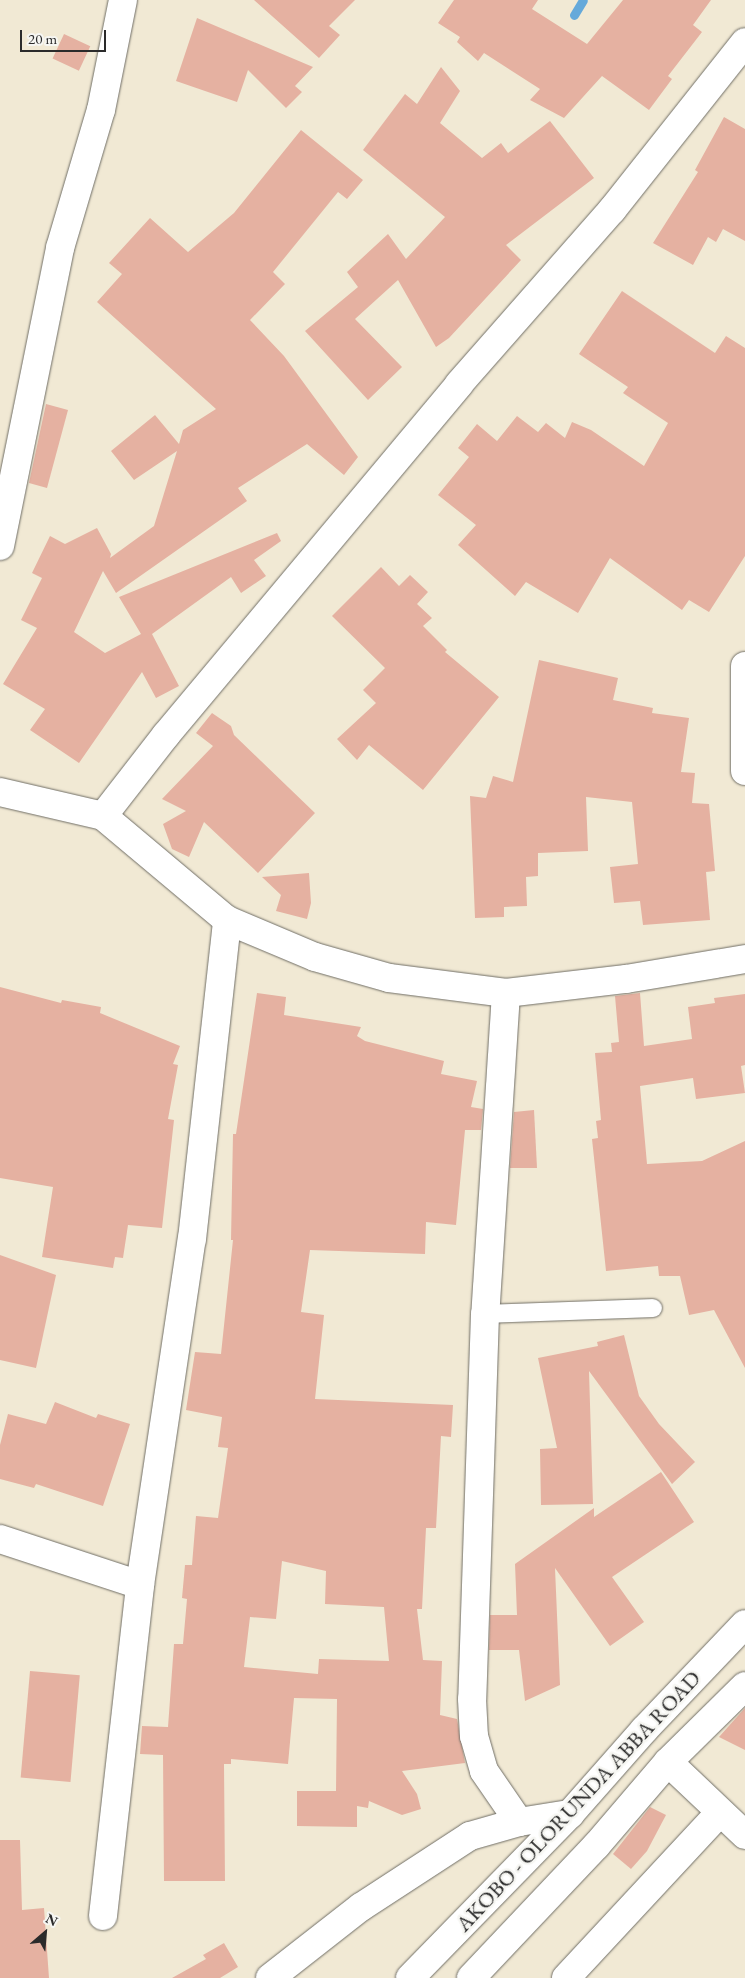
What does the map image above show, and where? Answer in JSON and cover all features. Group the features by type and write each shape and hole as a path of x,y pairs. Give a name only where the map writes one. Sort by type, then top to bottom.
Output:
{"main road":[{"path":"0,546 60,248 101,110 123,0"},
{"path":"103,816 166,735 459,384 612,210 745,42"},
{"path":"745,666 745,771"},
{"path":"0,792 103,816 227,920 315,957 389,978 506,993 626,979 745,959"},
{"path":"103,1916 140,1585 192,1240 227,920"},
{"path":"506,993 485,1314 472,1699 474,1736 484,1771 519,1822"},
{"path":"0,1539 140,1585"},
{"name":"AKOBO - OLORUNDA ABBA ROAD","path":"410,1978 570,1814 644,1730 745,1624"},
{"name":"AKOBO - OLORUNDA ABBA ROAD","path":"471,1978 596,1846 668,1762 745,1686"},
{"path":"668,1762 745,1835"},
{"path":"566,1978 720,1812"},
{"path":"270,1978 361,1907 470,1836 519,1822 570,1814"}],"lane":[{"path":"485,1314 653,1308"}],"building":[{"path":"254,0 355,0 329,26 340,35 319,58"},
{"path":"454,0 538,0 532,9 587,44 623,0 711,0 693,25 702,32 668,76 672,79 649,110 602,76 564,118 530,100 540,89 484,53 478,61 457,42 460,37 438,23"},
{"path":"197,18 313,67 295,86 302,92 286,108 248,70 237,102 176,81"},
{"path":"64,34 90,46 79,71 53,58"},
{"path":"441,67 460,91 440,123 482,158 501,143 508,153 550,121 594,178 506,245 521,260 449,338 436,347 398,280 355,319 402,367 368,400 305,331 358,287 347,272 388,234 406,259 445,217 363,150 405,94 417,104"},
{"path":"724,117 745,129 745,241 723,229 716,242 708,237 693,265 653,243 698,172 695,170"},
{"path":"301,130 363,180 347,199 338,192 273,272 285,284 250,320 284,356 358,457 344,475 307,444 238,488 247,501 116,593 103,571 74,632 105,653 141,634 119,597 277,533 281,541 254,560 266,576 241,593 231,577 152,634 179,686 156,698 142,672 79,763 30,730 45,709 3,684 37,628 21,620 42,578 32,573 50,536 65,544 97,528 111,554 110,558 154,526 177,451 134,480 111,451 155,415 179,444 183,430 216,409 97,302 122,274 109,263 150,218 188,252 234,213"},
{"path":"622,291 715,353 726,336 745,348 745,556 709,612 689,600 682,610 610,558 578,613 526,582 515,596 458,545 476,525 438,495 469,457 458,448 477,424 497,441 517,416 538,432 546,423 565,438 572,422 591,430 644,466 668,423 623,393 628,387 579,354"},
{"path":"46,404 68,410 47,488 29,483"},
{"path":"381,567 399,586 410,575 428,592 417,604 432,618 423,626 447,650 445,652 499,697 423,790 369,745 357,760 337,739 376,703 363,690 385,668 332,616"},
{"path":"539,660 618,678 613,700 653,708 652,713 689,718 681,772 695,773 692,803 709,804 715,871 706,872 710,920 643,925 640,901 614,903 610,867 638,864 632,802 586,797 588,851 538,853 538,876 526,877 527,906 504,907 504,917 475,918 470,796 486,798 493,776 513,782"},
{"path":"212,713 231,726 234,735 315,813 258,873 204,822 189,857 172,849 163,824 186,811 162,799 213,746 196,733"},
{"path":"309,873 311,903 307,919 276,911 281,895 262,877"},
{"path":"0,987 61,1003 62,1000 101,1007 100,1013 180,1046 173,1064 178,1065 168,1119 174,1120 162,1228 128,1225 123,1258 115,1257 113,1268 42,1257 53,1187 0,1178"},
{"path":"257,993 286,997 284,1015 361,1027 357,1036 365,1041 444,1061 441,1074 477,1081 471,1107 483,1109 481,1130 465,1130 456,1225 426,1222 425,1254 310,1250 301,1312 324,1315 315,1399 453,1405 451,1437 441,1436 436,1528 426,1528 422,1609 417,1609 423,1660 442,1661 440,1715 457,1719 465,1763 402,1771 417,1794 421,1809 402,1815 369,1801 368,1808 357,1806 357,1827 297,1826 297,1791 336,1791 337,1699 294,1698 288,1764 231,1759 231,1764 224,1764 225,1881 164,1881 163,1755 140,1754 142,1726 168,1727 174,1644 183,1644 187,1599 182,1598 185,1565 192,1565 196,1516 218,1518 228,1448 218,1447 222,1417 186,1410 195,1352 221,1354 233,1240 231,1240 233,1134 236,1134","holes":["282,1561 326,1571 325,1604 384,1607 389,1661 319,1659 318,1674 244,1667 250,1617 276,1619"]},
{"path":"640,993 644,1046 692,1039 688,1007 715,1003 714,998 745,994 745,1065 741,1066 745,1093 696,1099 693,1078 640,1086 647,1164 702,1161 745,1141 745,1368 714,1310 689,1315 680,1276 659,1276 658,1266 606,1271 592,1139 598,1138 596,1121 601,1120 595,1053 612,1052 611,1043 619,1042 615,996"},
{"path":"534,1110 537,1168 510,1168 514,1112"},
{"path":"0,1255 56,1275 36,1368 0,1360"},
{"path":"624,1335 639,1396 659,1424 695,1462 672,1484 589,1371 593,1504 541,1505 540,1449 557,1448 538,1358 598,1346 597,1342"},
{"path":"55,1402 96,1418 98,1414 130,1424 103,1506 36,1484 34,1488 0,1479 0,1445 8,1414 46,1424"},
{"path":"661,1472 694,1522 612,1577 644,1622 610,1646 555,1568 560,1685 525,1701 519,1650 489,1650 490,1615 517,1615 515,1564 594,1508 594,1517"},
{"path":"30,1671 80,1675 70,1782 21,1778"},
{"path":"745,1708 745,1750 719,1737"},
{"path":"650,1807 666,1815 647,1851 631,1869 613,1854"},
{"path":"0,1840 20,1840 22,1910 44,1908 49,1978 0,1978"},
{"path":"224,1943 238,1967 220,1978 172,1978 206,1959 203,1955"}],"waterway":[{"path":"574,15 583,0"}]}
